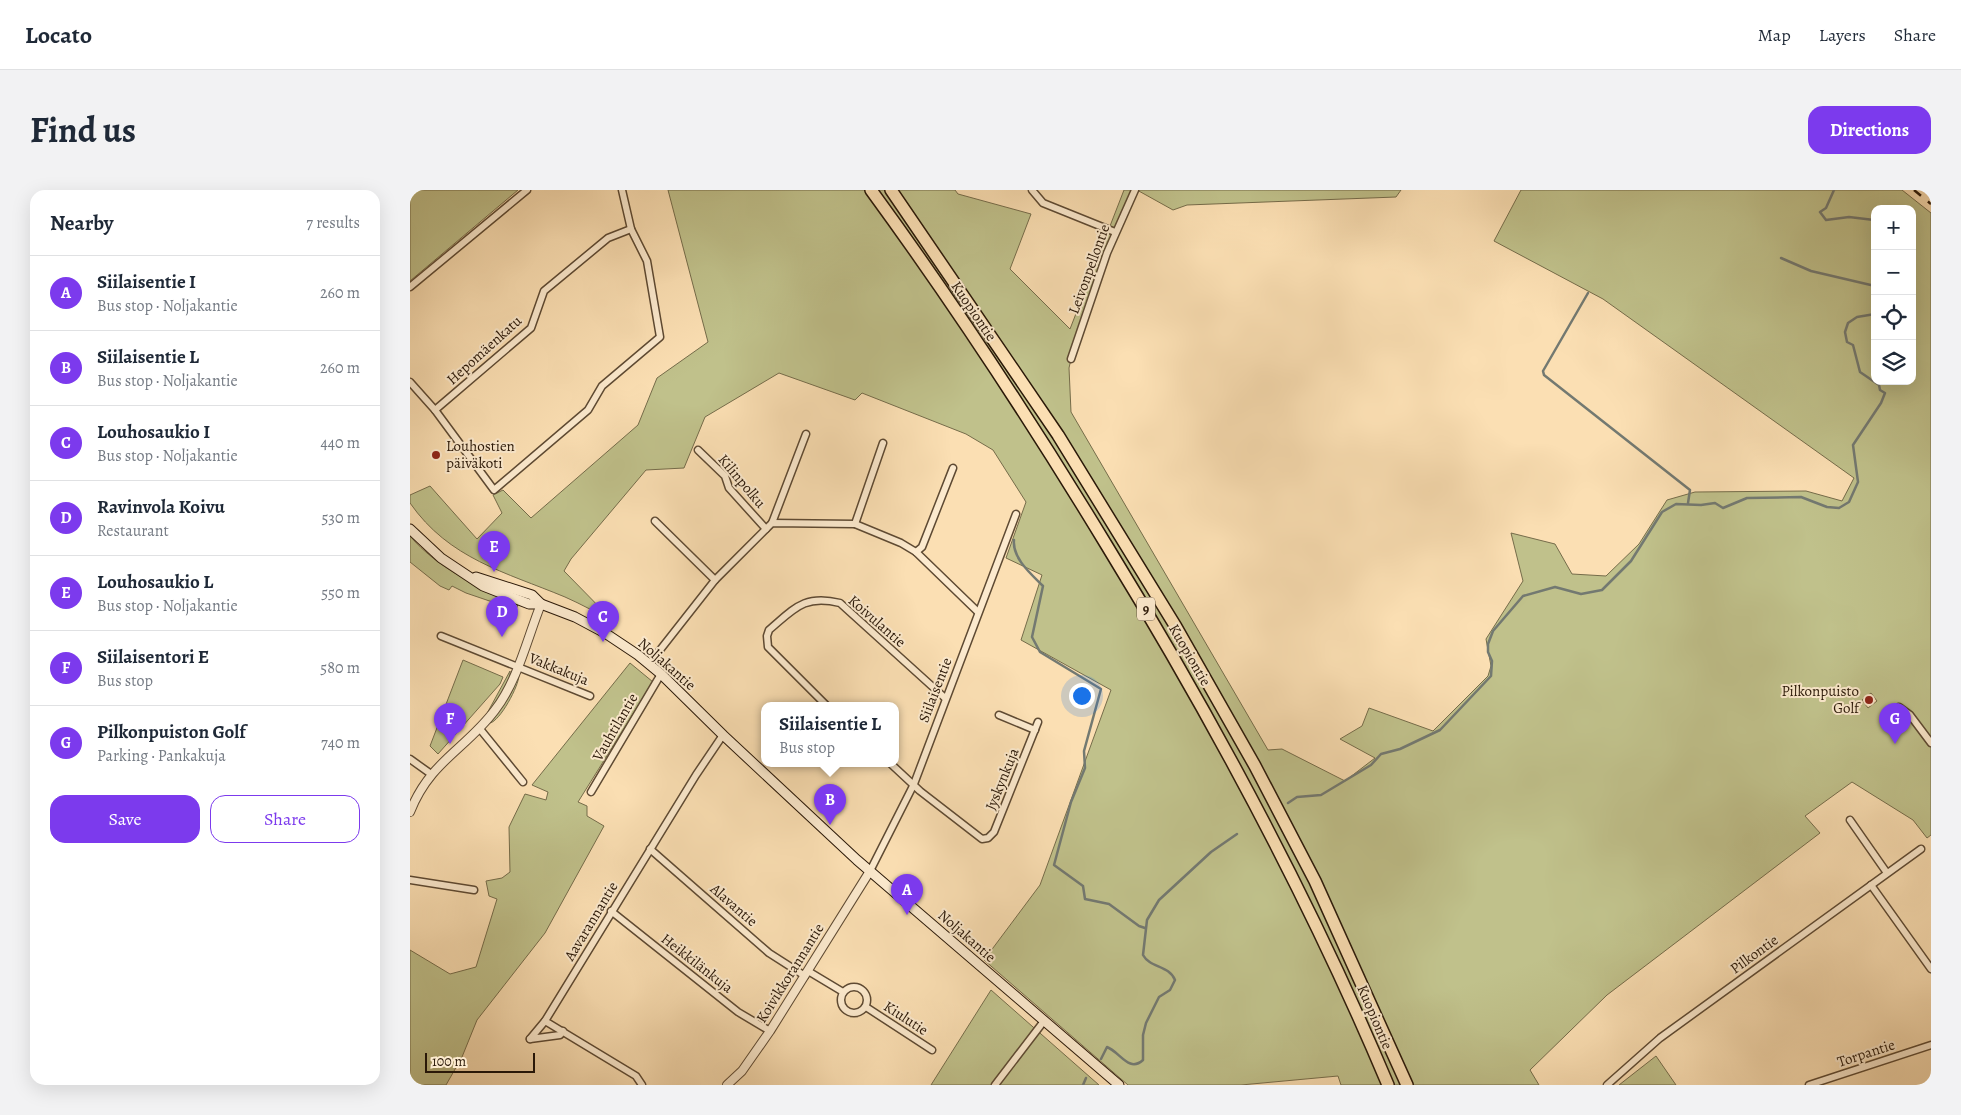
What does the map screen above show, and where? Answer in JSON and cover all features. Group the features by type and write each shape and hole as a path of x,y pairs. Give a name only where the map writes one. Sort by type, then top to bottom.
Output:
{"highway":[{"name":"Kuopiontie","path":"871,190 1004,382 1162,636 1240,774 1300,889 1348,992 1388,1085"},
{"name":"Kuopiontie","path":"891,190 1058,435 1176,628 1255,766 1315,881 1407,1085"}],"main road":[{"name":"Noljakantie","path":"410,529 441,558 464,573 532,595 541,604 591,625 621,643 649,664 870,871 1119,1085"}],"street":[{"path":"410,287 527,190"},
{"path":"410,382 436,410 494,490 588,410 602,386 660,337 651,297 647,260 631,229 622,190"},
{"path":"1032,190 1043,203 1115,232"},
{"name":"Leivonpellontie","path":"1071,359 1115,232 1135,190"},
{"name":"Hepomäenkatu","path":"436,410 531,328 544,291 608,238 631,229"},
{"path":"649,664 715,580 772,523 806,434"},
{"path":"855,524 883,443"},
{"name":"Kilinpolku","path":"698,450 725,476 729,488 766,530"},
{"path":"916,552 922,547 953,468"},
{"name":"Siilaisentie","path":"870,871 914,784 1016,514"},
{"path":"655,521 715,580"},
{"path":"772,523 855,524 901,543 916,552 978,612"},
{"name":"Koivulantie","path":"823,702 768,648 767,636 769,630 804,602 832,601 840,603 945,698"},
{"path":"410,812 431,774 453,751 480,729 504,698 541,604"},
{"name":"Vakkakuja","path":"441,636 590,696"},
{"name":"Vauhtilantie","path":"591,792 661,674"},
{"path":"1899,706 1910,715 1931,743"},
{"path":"1000,715 1035,730"},
{"name":"Jyskynkuja","path":"914,784 982,839 988,838 994,832 1038,722"},
{"path":"480,729 523,782"},
{"name":"Aavarannantie","path":"563,1032 560,1035 530,1039 545,1020 611,911 723,735"},
{"path":"410,759 431,774"},
{"path":"894,767 914,784"},
{"path":"1850,820 1887,873"},
{"name":"Alavantie","path":"650,849 769,953 807,974"},
{"name":"Pilkontie","path":"1607,1085 1660,1038 1921,849"},
{"name":"Koivikkorannantie","path":"727,1085 742,1071 770,1031 870,871"},
{"path":"410,880 474,890"},
{"path":"1871,885 1931,970"},
{"name":"Heikkilänkuja","path":"611,911 738,1012 770,1031"},
{"path":"807,974 843,992"},
{"path":"853,986 862,989 868,998 866,1006 860,1012 848,1012 841,1002 843,992 853,986"},
{"name":"Kiulutie","path":"866,1006 932,1050"},
{"path":"545,1020 636,1076 642,1085"},
{"path":"996,1085 1044,1021"},
{"name":"Torpantie","path":"1809,1085 1931,1044"}],"green space":[{"path":"410,190 518,190 410,281"},
{"path":"668,190 955,190 958,194 1031,214 1010,269 1070,329 1124,190 1135,190 1115,232 1071,359 1069,368 1071,412 1268,750 1282,749 1345,781 1375,758 1340,739 1362,726 1369,708 1433,731 1488,676 1491,666 1486,639 1523,581 1511,533 1555,544 1572,574 1606,576 1639,544 1667,500 1695,492 1806,491 1842,501 1854,478 1603,299 1494,241 1521,190 1902,190 1931,213 1931,835 1927,838 1913,820 1852,782 1805,816 1820,833 1607,995 1530,1070 1539,1085 1341,1085 1338,1076 1241,1085 1128,1085 984,960 1040,885 1111,690 1021,640 1042,575 1006,558 1026,502 993,450 966,434 862,393 855,400 779,373 705,417 684,468 646,470 571,559 564,571 613,621 565,597 500,571 460,551 425,522 410,503 410,495 430,486 477,539 502,513 493,495 503,490 531,518 638,425 657,378 708,342","holes":["1871,693 1877,701 1868,708 1862,700"]},
{"path":"1137,190 1401,190 1396,197 1187,205 1173,210"},
{"path":"410,536 421,548 446,568 474,584 518,604 516,610 466,593 452,586 449,590 440,586 410,562"},
{"path":"463,660 503,677 500,684 438,754 430,746"},
{"path":"630,663 653,682 578,802 587,806 587,816 604,826 545,933 477,1020 462,1057 446,1085 410,1085 410,950 450,974 476,967 497,899 489,896 486,881 502,878 510,872 509,827 525,794 546,800 548,792 532,785"},
{"path":"510,671 510,677 505,690 484,719"},
{"path":"519,675 516,687 508,702 499,716 490,723 510,695"},
{"path":"991,990 1099,1085 931,1085"},
{"path":"1656,1056 1676,1085 1619,1085"}],"waterway":[{"path":"1834,190 1826,208 1820,212 1826,220 1849,217 1871,220"},
{"path":"1781,258 1811,271 1871,285"},
{"path":"1588,293 1543,371 1544,375 1690,490 1688,503"},
{"path":"1288,803 1297,797 1321,795 1371,765 1381,754 1400,749 1440,730 1491,676 1492,661 1488,652 1488,644 1493,631 1523,596 1555,587 1581,594 1602,590 1631,561 1662,512 1676,504 1701,505 1715,503 1723,508 1747,498 1801,497 1827,507 1839,508 1849,502 1858,482 1853,445 1881,403 1885,393 1880,390 1879,385 1860,372 1853,345 1847,342 1845,332 1848,323 1857,317 1871,315"},
{"path":"1014,540 1014,547 1019,559 1043,586 1032,637 1040,652 1101,689 1084,751 1085,768 1071,802 1054,865 1083,886 1085,899 1109,904 1139,926 1145,928"},
{"path":"1101,1059 1107,1047 1129,1063 1138,1063 1143,1060 1143,1035 1146,1023 1159,997 1170,990 1175,980 1172,975 1150,962 1143,955 1147,920 1159,900 1211,852 1237,834"},
{"path":"1083,1085 1086,1078"}],"railway":[{"path":"1914,190 1931,204"}],"place":[{"name":"Louhostien päiväkoti","path":"436,455"},
{"name":"Louhosaukio L","path":"494,572"},
{"name":"Ravinvola Koivu","path":"502,637"},
{"name":"Louhosaukio I","path":"603,642"},
{"name":"Pilkonpuisto Golf","path":"1869,700"},
{"name":"Siilaisentori E","path":"450,744"},
{"name":"Pilkonpuiston Golf","path":"1895,744"},
{"name":"Siilaisentie L","path":"830,825"},
{"name":"Siilaisentie I","path":"907,915"}]}
